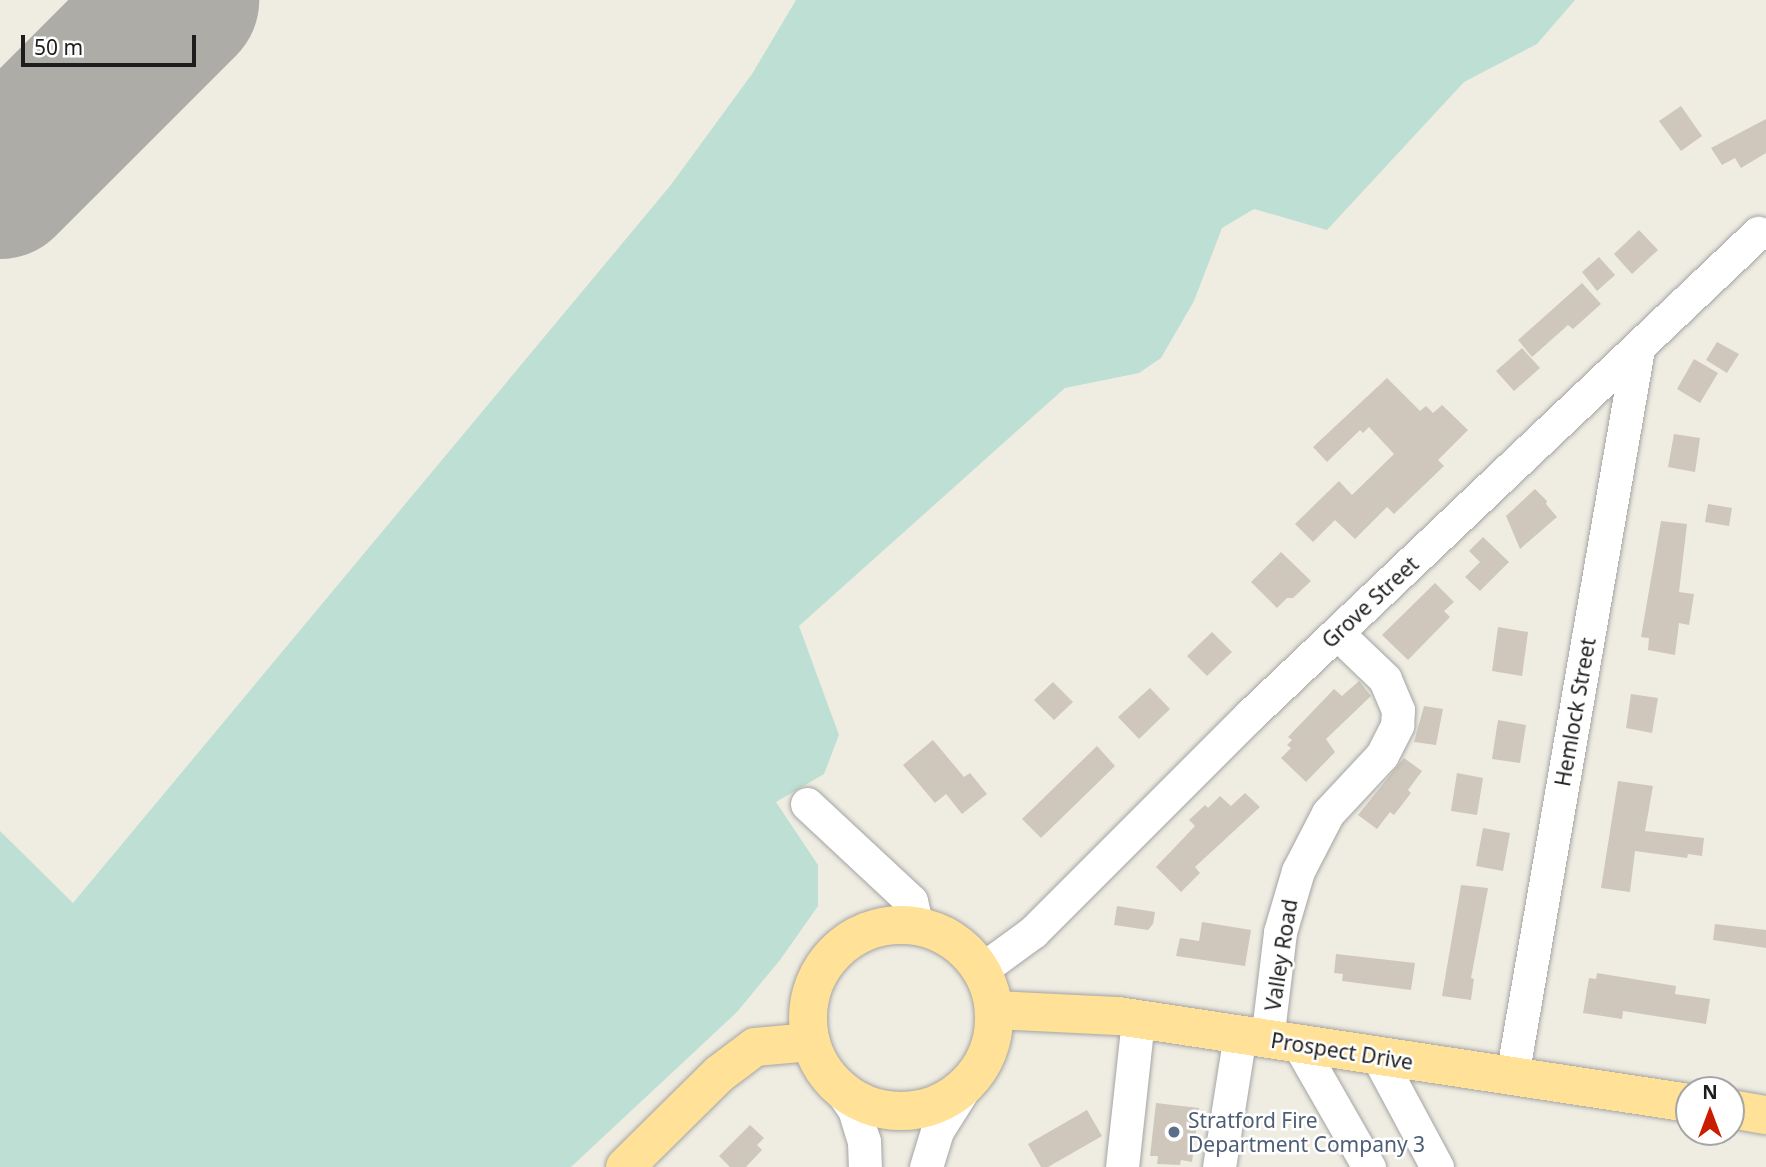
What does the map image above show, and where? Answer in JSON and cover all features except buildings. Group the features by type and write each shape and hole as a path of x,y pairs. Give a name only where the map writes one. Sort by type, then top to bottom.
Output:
{"main road":[{"path":"890,925 917,926 942,934 964,949 981,970 990,989 994,1010 992,1036 968,1082 938,1103 903,1111 867,1104 837,1085 821,1065 811,1042 807,1015 812,989 824,965 842,946 864,932 890,925"},
{"name":"Prospect Drive","path":"994,1010 1138,1019 1675,1101"},
{"path":"625,1167 719,1074 755,1047 811,1042"},
{"path":"1745,1111 1766,1115"}],"street":[{"name":"Grove Street","path":"981,970 1033,932 1249,716 1758,233"},
{"name":"Hemlock Street","path":"1512,1076 1638,349"},
{"name":"Valley Road","path":"1219,1167 1269,1040 1280,932 1298,871 1328,813 1382,755 1397,725 1395,701 1385,680 1337,633"},
{"path":"807,804 911,901 917,926"},
{"path":"1122,1167 1138,1019"},
{"path":"1269,1040 1369,1167"},
{"path":"1378,1057 1437,1167"},
{"path":"926,1167 937,1131 968,1082"},
{"path":"837,1085 853,1110 861,1130 865,1167"}],"shaded area":[{"path":"796,0 1575,0 1537,44 1464,82 1327,230 1254,209 1222,228 1194,301 1161,358 1139,373 1065,388 799,626 839,735 824,774 776,802 818,865 818,906 780,960 737,1012 571,1167 0,1167 0,831 73,903 670,186 752,74"}],"runway":[{"path":"0,180 180,0"}],"place":[{"name":"Stratford Fire Department Company 3","path":"1174,1132"}]}
